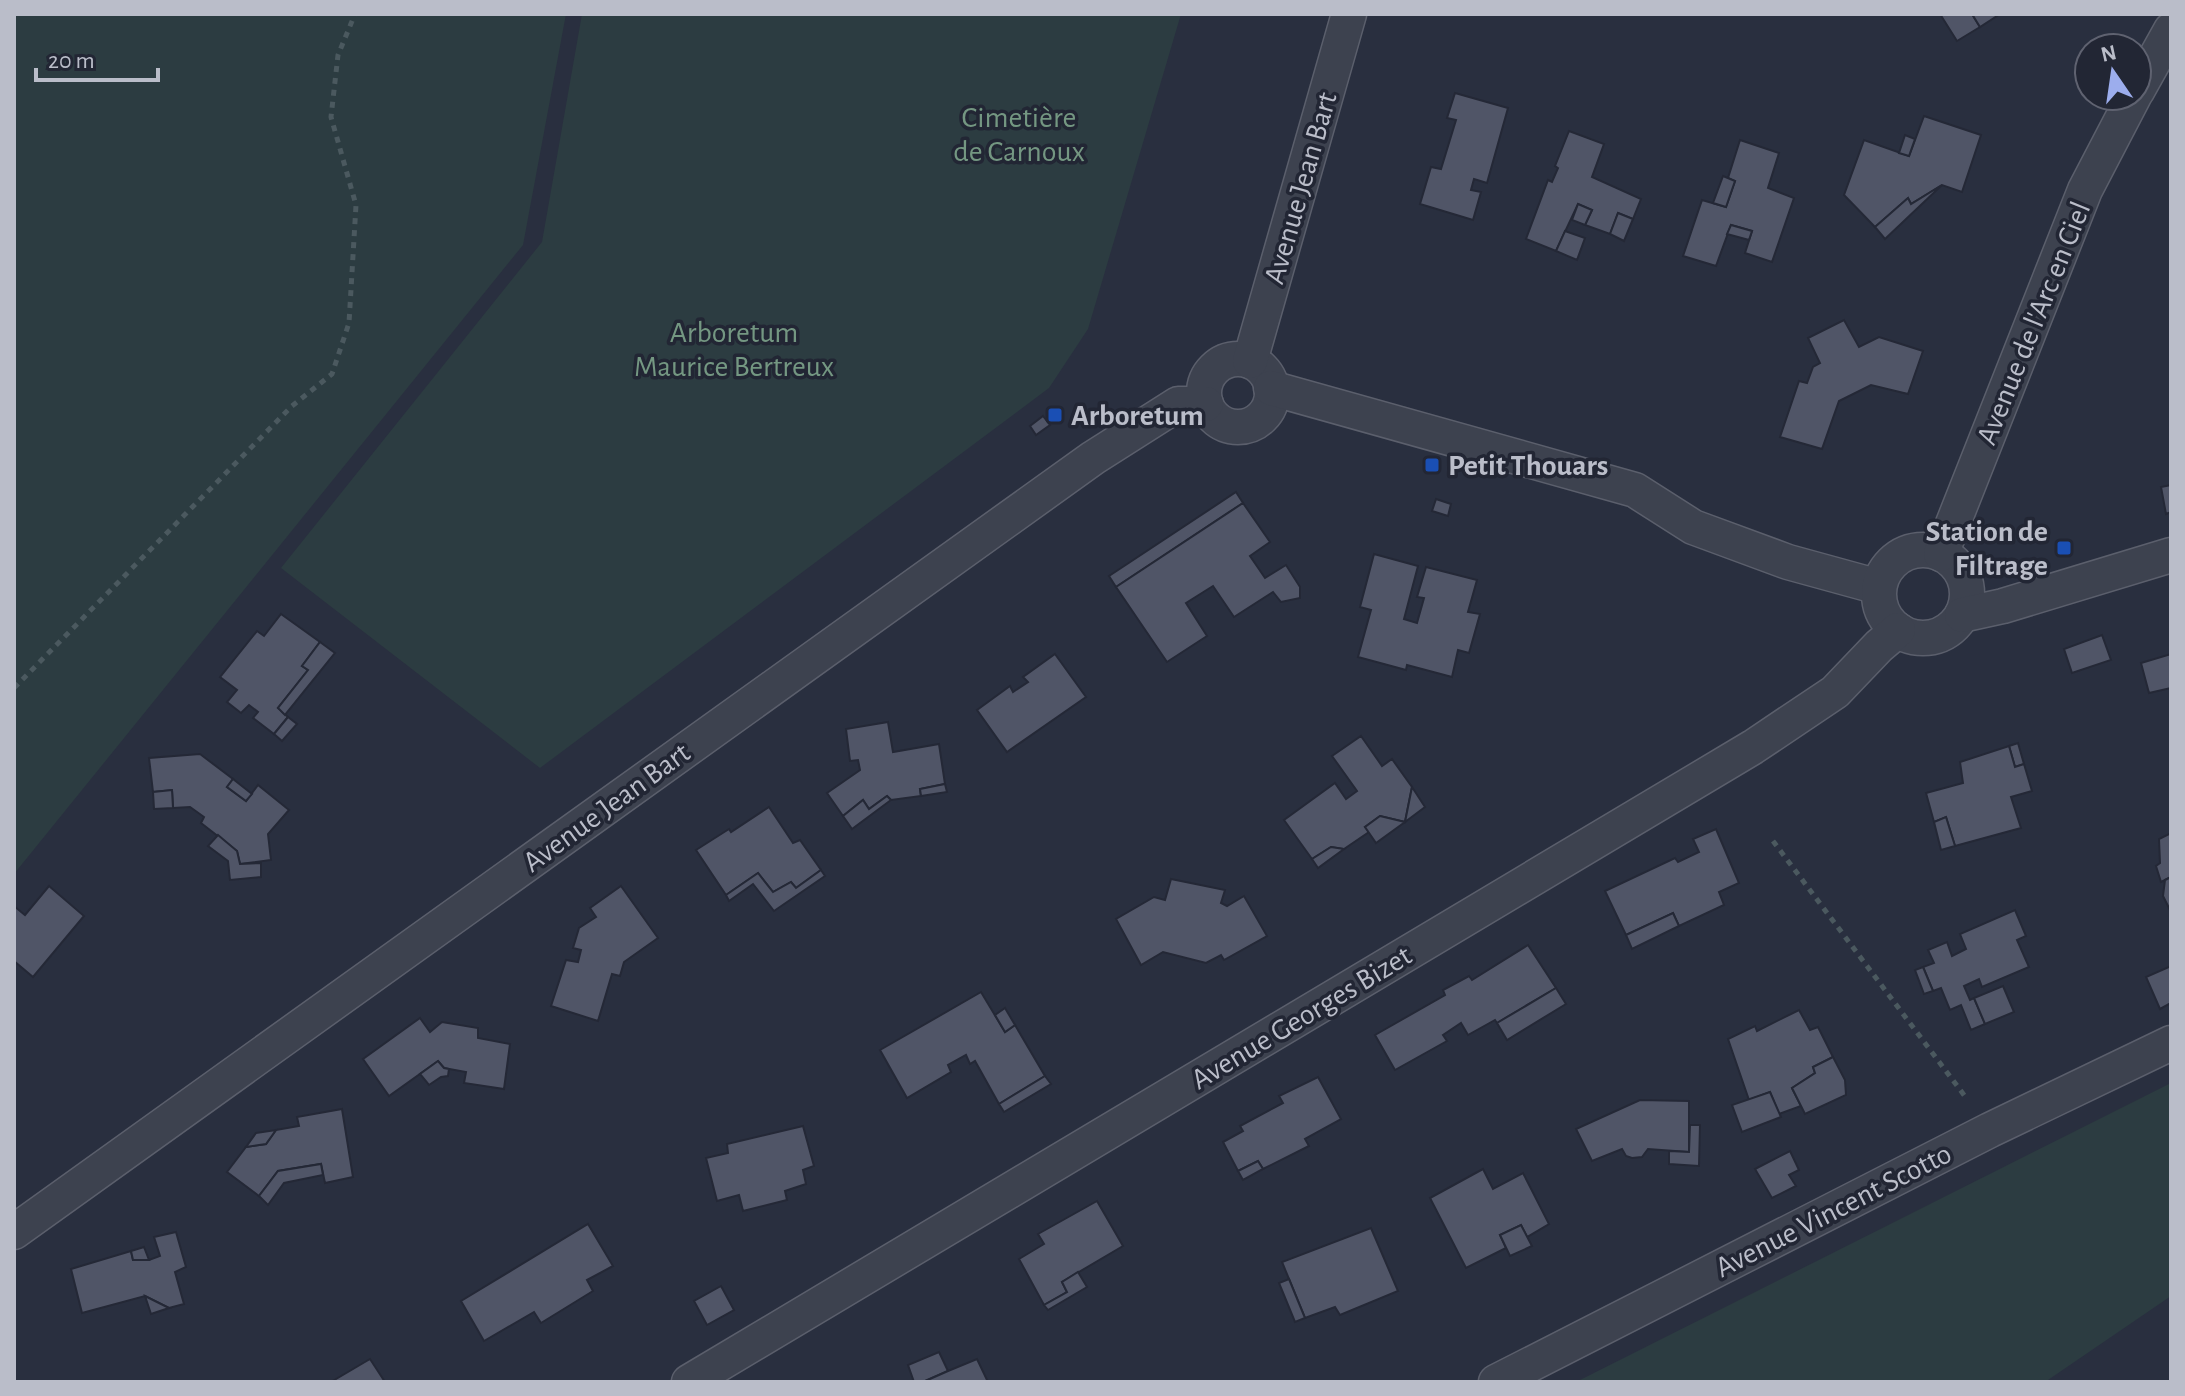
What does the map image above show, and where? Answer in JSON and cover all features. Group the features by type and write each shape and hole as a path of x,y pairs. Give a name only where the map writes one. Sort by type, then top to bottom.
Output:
{"street":[{"name":"Avenue Jean Bart","path":"1250,361 1301,191 1349,14"},
{"name":"Avenue de l'Arc en Ciel","path":"2153,62 2171,30"},
{"name":"Avenue de l'Arc en Ciel","path":"1941,554 2085,190 2126,112"},
{"path":"1229,361 1250,361 1264,372 1271,388 1271,399 1260,419 1240,427 1219,421 1206,404 1206,382 1211,373 1229,361"},
{"path":"1271,388 1635,490 1693,527 1788,562 1879,587"},
{"name":"Avenue Jean Bart","path":"14,1232 1093,458 1178,404 1206,404"},
{"path":"1914,551 1941,554 1953,561 1962,573 1966,601 1962,615 1950,629 1933,637 1915,638 1898,630 1884,616 1879,587 1891,563 1901,555 1914,551"},
{"path":"1962,615 2003,606 2171,555"},
{"name":"Avenue Georges Bizet","path":"689,1382 1753,747 1835,692 1898,630"},
{"name":"Avenue Vincent Scotto","path":"1496,1382 1990,1130 2171,1043"}],"path":[{"path":"14,688 292,406 332,374 349,323 356,205 331,117 338,55 355,14"},
{"path":"1773,841 1990,1130"}],"green space":[{"path":"14,14 566,14 523,245 14,874"},
{"name":"Arboretum Maurice Bertreux","path":"582,14 1181,14 1088,329 1049,388 540,768 281,568 542,242"},
{"path":"2171,1083 2171,1296 2045,1382 1576,1382"}],"building":[{"path":"1940,14 1972,14 1980,27 1957,41"},
{"path":"1972,14 2000,14 1980,27"},
{"path":"1455,93 1508,108 1487,183 1474,179 1471,190 1481,192 1473,220 1420,204 1431,167 1441,169 1456,120 1447,118"},
{"path":"1924,116 1981,135 1962,192 1942,185 1911,204 1908,198 1875,227 1844,195 1864,140 1909,156"},
{"path":"1569,131 1604,144 1592,177 1641,199 1633,219 1618,213 1610,234 1585,225 1592,210 1578,204 1556,251 1526,239 1548,180 1552,182 1558,168 1555,166"},
{"path":"1905,135 1915,139 1909,156 1899,153"},
{"path":"1740,140 1779,153 1768,188 1794,198 1772,262 1745,253 1752,231 1731,225 1716,266 1683,256 1702,200 1726,207 1735,181 1728,178"},
{"path":"1723,176 1735,181 1726,207 1713,203"},
{"path":"1942,185 1885,239 1875,227 1908,198 1911,204"},
{"path":"1578,204 1592,210 1585,225 1572,220"},
{"path":"1618,213 1633,219 1624,241 1610,234"},
{"path":"1731,225 1752,231 1749,240 1727,234"},
{"path":"1565,231 1585,238 1577,260 1556,251"},
{"path":"1844,320 1859,347 1879,337 1923,351 1908,394 1871,385 1839,401 1822,449 1780,437 1799,381 1807,383 1813,367 1820,363 1808,338"},
{"path":"1043,416 1050,425 1036,435 1030,426"},
{"path":"2171,485 2171,512 2166,514 2161,487"},
{"path":"1236,492 1243,503 1116,587 1109,576"},
{"path":"1436,499 1451,504 1448,516 1432,511"},
{"path":"1243,503 1270,542 1250,556 1265,578 1286,565 1300,587 1300,598 1281,602 1273,592 1234,617 1213,586 1186,603 1207,636 1167,662 1116,587"},
{"path":"1374,554 1418,566 1404,619 1417,623 1424,598 1417,597 1426,567 1477,580 1468,612 1480,614 1469,653 1458,650 1452,677 1407,665 1406,670 1358,657 1371,610 1360,607"},
{"path":"281,614 320,642 302,666 308,670 278,708 288,717 274,734 253,718 258,712 249,705 241,713 227,702 237,690 220,677 257,631 264,636"},
{"path":"2102,635 2111,660 2072,673 2064,649"},
{"path":"320,642 335,653 285,715 278,708 308,670 302,666"},
{"path":"1055,654 1086,697 1007,752 977,710 1010,686 1013,692 1028,682 1023,677"},
{"path":"2171,654 2171,688 2149,693 2141,663"},
{"path":"288,717 297,724 282,741 274,734"},
{"path":"888,722 893,752 939,744 945,784 920,789 921,796 891,800 887,796 869,809 863,800 843,816 827,793 860,770 858,760 850,761 846,729"},
{"path":"1361,736 1382,766 1392,759 1412,787 1405,822 1380,816 1365,827 1369,832 1344,849 1331,847 1312,859 1284,820 1335,783 1346,799 1357,791 1332,756"},
{"path":"2018,743 2024,764 2015,767 2009,746"},
{"path":"2009,746 2015,767 2024,764 2032,791 2011,797 2021,828 1955,846 1946,817 1934,822 1926,793 1963,783 1960,762"},
{"path":"200,754 233,779 227,787 246,801 258,785 289,810 268,834 271,860 240,864 237,851 201,823 204,817 190,807 173,808 172,790 153,792 149,758"},
{"path":"233,779 252,794 246,801 227,787"},
{"path":"945,784 947,792 921,796 920,789"},
{"path":"1412,787 1425,807 1405,822"},
{"path":"172,790 173,808 154,809 153,792"},
{"path":"887,796 891,800 852,829 843,816 863,800 869,809"},
{"path":"769,807 793,843 800,840 821,870 796,888 791,882 773,892 758,873 726,895 696,850"},
{"path":"1380,816 1405,822 1376,843 1365,827"},
{"path":"1946,817 1955,846 1941,850 1934,822"},
{"path":"1716,829 1739,883 1719,892 1724,905 1679,926 1673,913 1626,935 1605,891 1675,858 1678,862 1699,852 1693,839"},
{"path":"2171,833 2171,877 2161,882 2156,866 2160,863 2159,839"},
{"path":"218,835 237,851 240,864 261,863 261,877 230,880 228,861 208,846"},
{"path":"1331,847 1344,849 1318,868 1312,859"},
{"path":"821,870 825,876 774,911 753,884 729,901 726,895 758,873 773,892 791,882 796,888"},
{"path":"2171,877 2171,912 2163,896 2165,880"},
{"path":"1171,879 1225,890 1221,903 1227,906 1244,896 1267,936 1224,960 1221,955 1206,963 1163,952 1141,965 1116,919 1154,897 1165,900"},
{"path":"49,886 84,916 33,977 14,961 14,906 25,915"},
{"path":"621,886 658,938 624,962 620,976 612,974 598,1021 551,1006 566,960 578,962 581,950 573,948 579,928 596,917 590,908"},
{"path":"2015,910 2026,936 2017,940 2029,967 1982,987 1979,979 1964,986 1970,1000 1974,998 1985,1024 1971,1030 1961,1005 1950,1010 1941,988 1933,991 1923,967 1934,963 1928,950 1947,942 1952,956 1966,949 1960,934"},
{"path":"1673,913 1679,926 1632,949 1626,935"},
{"path":"1528,945 1556,988 1497,1023 1495,1020 1468,1035 1461,1023 1443,1035 1447,1041 1395,1070 1375,1035 1445,995 1443,990 1469,976 1472,980"},
{"path":"2171,966 2171,1003 2160,1009 2146,977"},
{"path":"1923,967 1933,991 1924,994 1915,970"},
{"path":"2003,986 2014,1012 1985,1024 1974,998"},
{"path":"1556,988 1566,1004 1507,1040 1497,1023"},
{"path":"981,992 1005,1032 1015,1025 1045,1076 999,1104 975,1061 970,1064 966,1055 948,1065 951,1072 907,1098 880,1050"},
{"path":"1005,1008 1015,1025 1005,1032 995,1015"},
{"path":"1799,1010 1810,1030 1818,1027 1833,1057 1813,1067 1815,1073 1792,1088 1801,1106 1779,1114 1770,1092 1749,1100 1728,1039 1755,1026 1757,1031"},
{"path":"420,1018 430,1032 442,1022 478,1028 478,1038 510,1044 504,1089 464,1083 466,1072 444,1068 438,1061 389,1096 363,1059"},
{"path":"1833,1057 1845,1080 1846,1095 1805,1114 1792,1088 1815,1073 1813,1067"},
{"path":"438,1061 449,1069 448,1076 429,1085 420,1074"},
{"path":"1045,1076 1051,1084 1004,1112 999,1104"},
{"path":"1318,1077 1341,1119 1305,1139 1309,1146 1263,1169 1258,1161 1238,1171 1223,1142 1243,1131 1240,1126 1283,1103 1279,1096"},
{"path":"1770,1092 1781,1117 1742,1132 1732,1105"},
{"path":"1640,1100 1689,1101 1689,1152 1648,1149 1642,1157 1632,1158 1626,1156 1622,1149 1592,1161 1576,1129"},
{"path":"342,1109 353,1177 325,1183 321,1164 278,1171 259,1196 227,1172 246,1147 266,1144 276,1130 299,1126 297,1117"},
{"path":"1690,1125 1700,1125 1699,1166 1669,1164 1669,1151 1689,1152"},
{"path":"803,1126 814,1166 803,1170 806,1184 785,1191 787,1200 743,1211 739,1195 717,1201 706,1158 728,1153 727,1144"},
{"path":"276,1130 266,1144 246,1147 256,1133"},
{"path":"1790,1151 1799,1170 1789,1175 1796,1186 1772,1198 1755,1169"},
{"path":"1258,1161 1263,1169 1243,1180 1238,1171"},
{"path":"321,1164 323,1175 284,1183 268,1205 259,1196 278,1171"},
{"path":"1483,1169 1493,1189 1523,1173 1549,1224 1527,1237 1521,1225 1500,1235 1506,1248 1466,1268 1430,1198"},
{"path":"1097,1201 1123,1246 1062,1282 1067,1292 1044,1305 1019,1259 1044,1244 1038,1234"},
{"path":"588,1224 613,1266 587,1280 593,1291 541,1323 534,1312 484,1341 461,1301"},
{"path":"1521,1225 1532,1246 1510,1256 1500,1235"},
{"path":"1371,1228 1398,1291 1340,1315 1335,1307 1305,1318 1282,1262"},
{"path":"176,1232 186,1267 175,1272 184,1304 169,1308 145,1296 82,1313 71,1269 131,1251 133,1260 149,1260 160,1256 154,1237"},
{"path":"144,1247 149,1260 133,1260 131,1251"},
{"path":"1078,1272 1087,1287 1048,1310 1044,1305 1067,1292 1062,1282"},
{"path":"1289,1279 1305,1318 1295,1322 1279,1283"},
{"path":"721,1286 734,1310 707,1325 694,1301"},
{"path":"145,1296 169,1308 151,1314"},
{"path":"939,1352 948,1371 923,1382 914,1382 908,1365"},
{"path":"370,1359 385,1382 331,1382"},
{"path":"977,1359 988,1382 923,1382 948,1371"}],"place":[{"name":"Arboretum","path":"1055,415"},
{"name":"Petit Thouars","path":"1432,465"},
{"name":"Station de Filtrage","path":"2064,548"}],"park label":[{"name":"Cimetière de Carnoux","path":"1019,134"}]}
